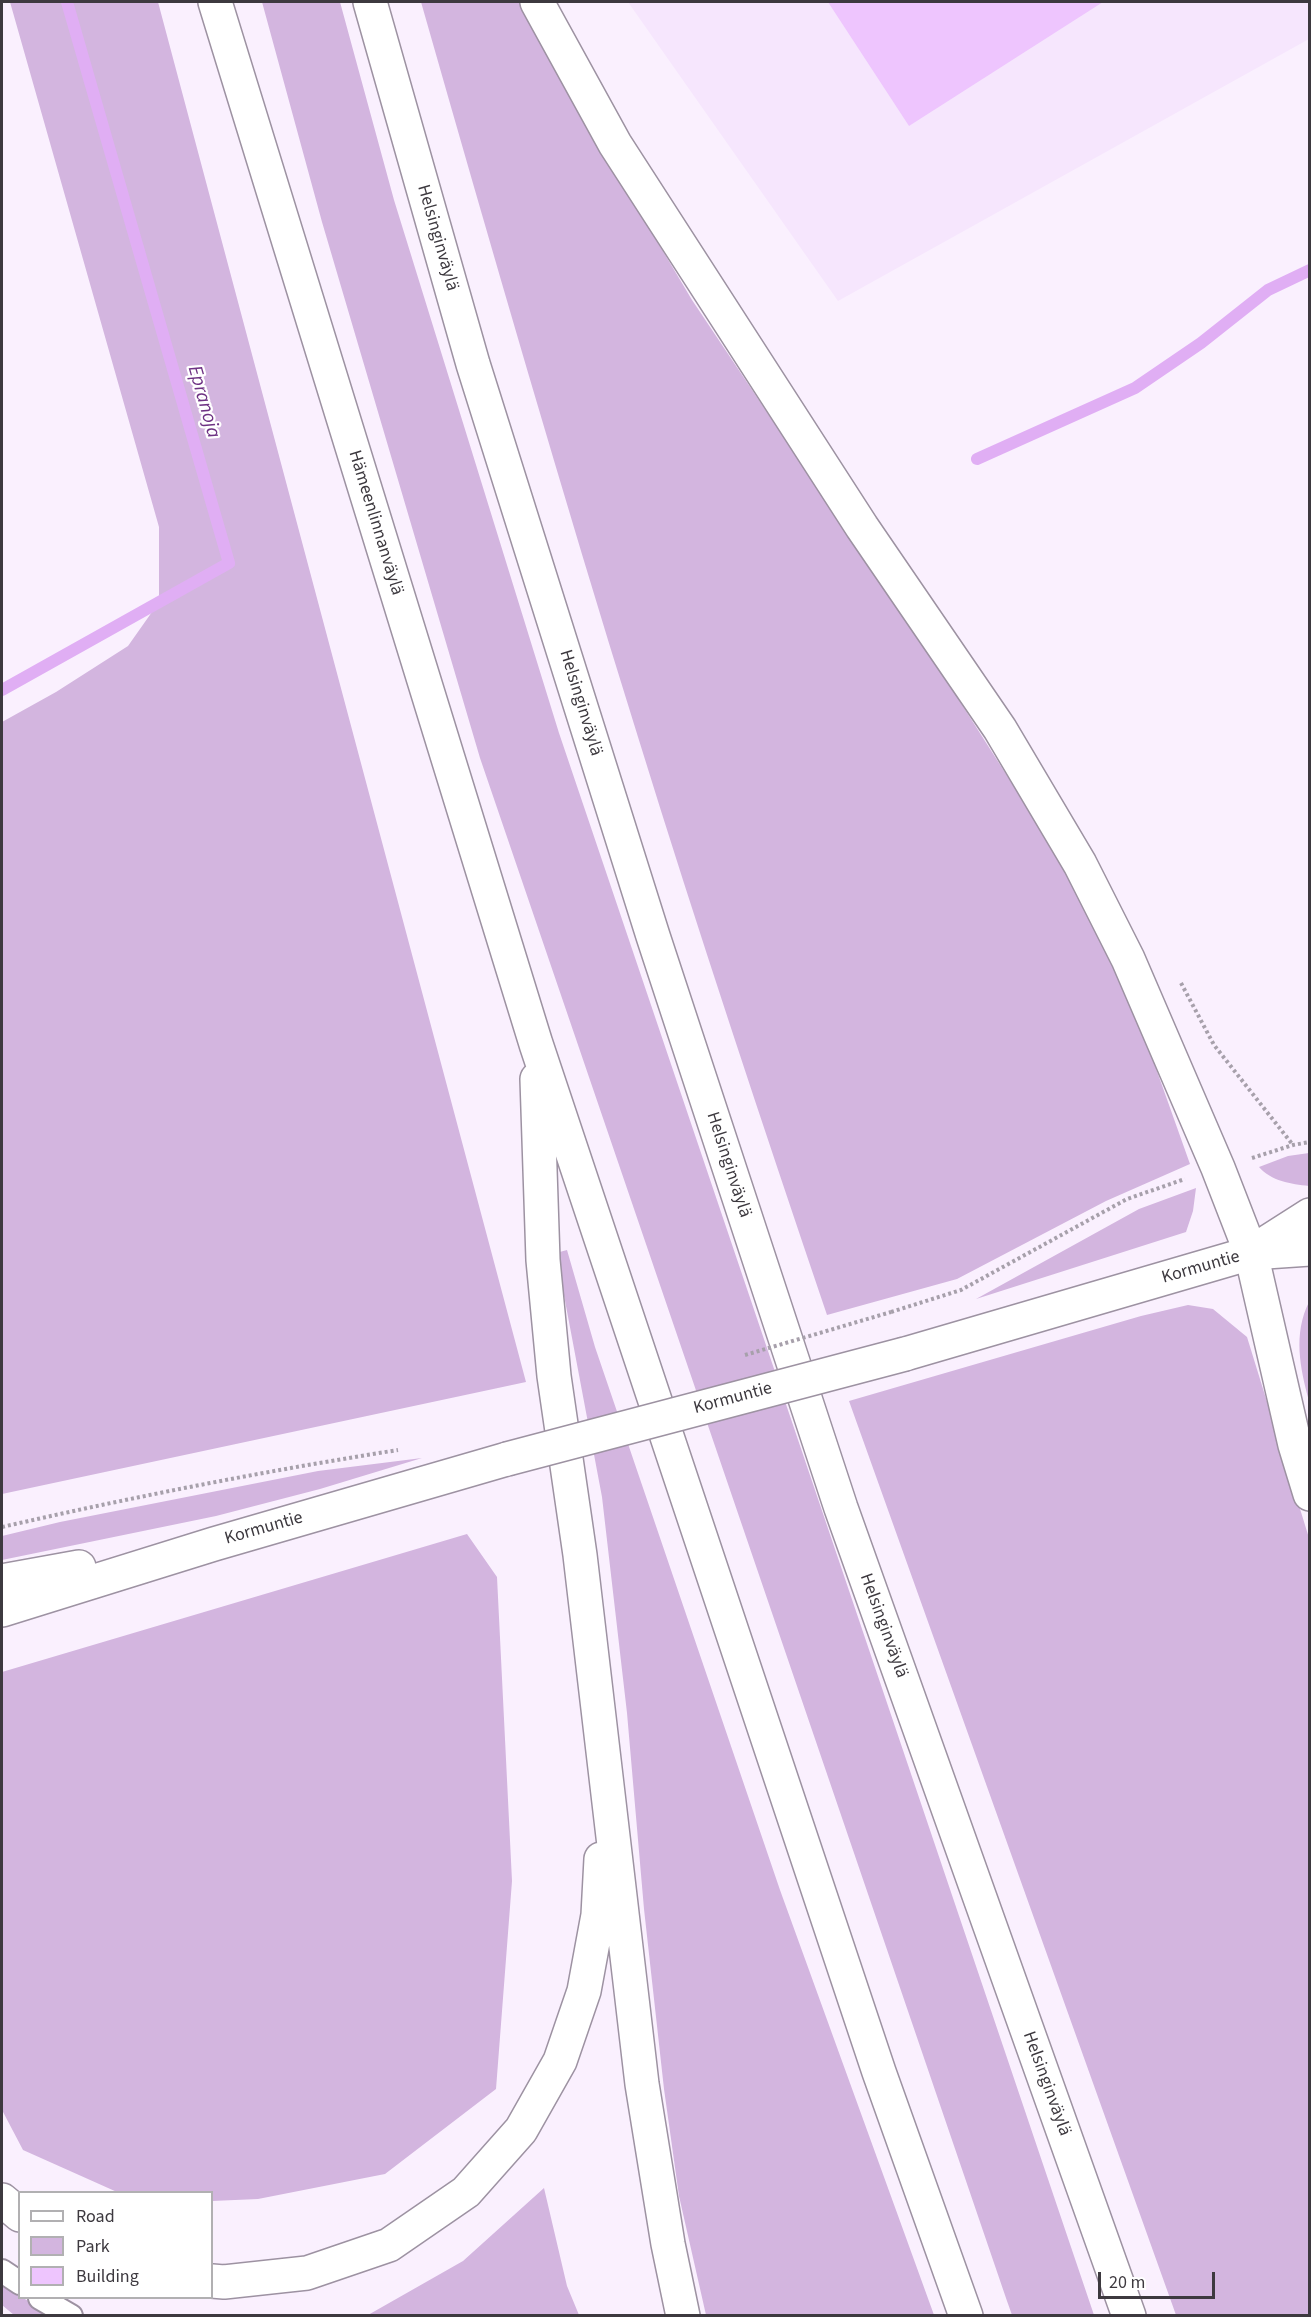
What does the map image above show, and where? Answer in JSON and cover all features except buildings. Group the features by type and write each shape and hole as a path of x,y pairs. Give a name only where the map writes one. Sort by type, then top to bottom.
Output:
{"main road":[{"name":"Hämeenlinnanväylä","path":"215,2 536,1044"},
{"name":"Helsinginväylä","path":"370,2 473,364 656,947 841,1508 1129,2316"},
{"path":"537,2 615,144 856,517 1000,729 1080,864 1128,959 1218,1168 1251,1253 1295,1445 1310,1494"},
{"path":"536,1044 543,1260 554,1376 580,1555 642,2084 668,2244 683,2316"},
{"path":"536,1044 879,2072 966,2316"},
{"name":"Kormuntie","path":"1251,1253 1310,1215"},
{"name":"Kormuntie","path":"2,1610 214,1544 507,1460 905,1354 1251,1253 1310,1249"},
{"name":"Kormuntie","path":"2,1581 214,1544"},
{"path":"213,2281 224,2282 307,2273 389,2245 466,2192 521,2130 560,2061 584,1991 598,1915 607,1773"},
{"path":"2,2200 18,2213"}],"lane":[{"path":"2,2271 18,2282"},
{"path":"42,2299 71,2316"}],"path":[{"path":"1178,979 1214,1045 1293,1145"},
{"path":"891,1312 961,1290 1127,1199 1218,1168 1310,1142"},
{"path":"2,1527 91,1506 409,1447"}],"shaded area":[{"path":"628,2 1309,2 1309,39 838,301"}],"green space":[{"path":"10,2 158,2 526,1382 2,1494 2,722 56,692 128,646 159,602 159,527"},
{"path":"262,2 340,2 394,200 559,733 1094,2315 1012,2315 480,758 322,222"},
{"path":"421,2 520,2 571,96 692,300 952,689 1063,864 1137,1015 1190,1164 1106,1201 957,1279 827,1315 638,737 527,370"},
{"path":"1309,1153 1309,1186 1275,1179 1259,1167 1288,1156"},
{"path":"1196,1188 1193,1211 1186,1232 976,1299 1139,1209"},
{"path":"567,1250 595,1347 780,1890 934,2315 706,2315 679,2196 664,2089 644,1909 627,1713 602,1497 556,1253"},
{"path":"1309,1302 1309,1401 1301,1364 1300,1339 1301,1326"},
{"path":"1188,1305 1213,1309 1247,1337 1309,1538 1309,2315 1176,2315 849,1401 1141,1316"},
{"path":"422,1458 320,1489 216,1516 2,1560 2,1536 60,1522 318,1471"},
{"path":"467,1534 497,1577 512,1881 496,2089 385,2174 258,2199 213,2201 213,2191 115,2191 23,2150 2,2110 2,1672"},
{"path":"544,2188 567,2286 579,2315 368,2315 463,2261"},
{"path":"2,2282 18,2294 18,2299 25,2299 54,2315 14,2315 2,2305"}],"waterway":[{"name":"Epranoja","path":"2,690 229,563 67,2"},
{"path":"977,459 1135,388 1201,343 1268,290 1310,270"}]}
